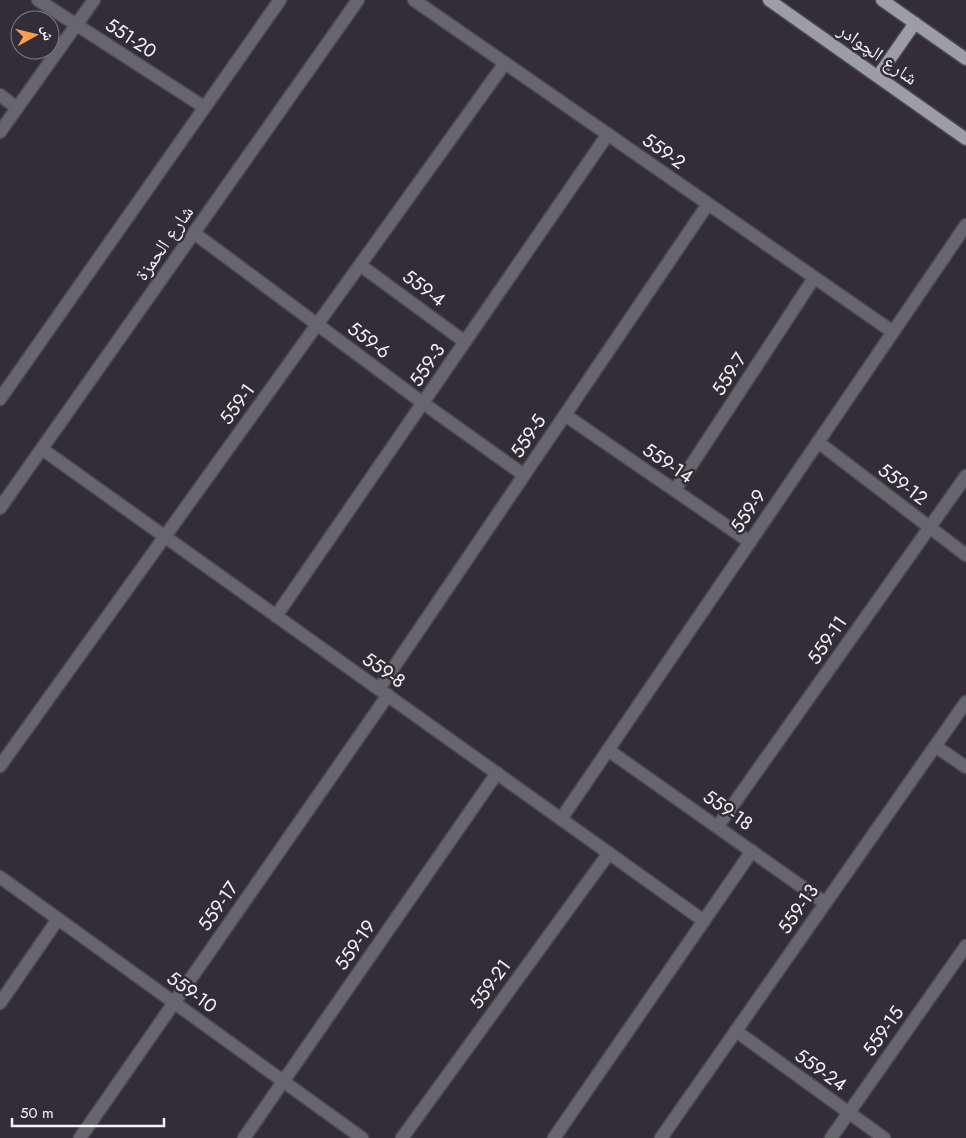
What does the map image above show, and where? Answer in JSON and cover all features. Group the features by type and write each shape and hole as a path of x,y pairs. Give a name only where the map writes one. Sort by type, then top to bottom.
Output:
{"main road":[{"name":"شارع الچوادر","path":"769,0 966,138"},
{"path":"882,0 966,59"},
{"path":"878,76 915,23"}],"street":[{"name":"551-20","path":"38,0 204,107"},
{"path":"0,132 94,0"},
{"path":"0,398 280,0"},
{"name":"شارع الحمزة","path":"0,508 358,0"},
{"name":"559-2","path":"414,0 893,332"},
{"name":"559-1","path":"0,766 505,63"},
{"path":"0,96 18,108"},
{"name":"559-3","path":"276,616 608,134"},
{"name":"559-5","path":"384,692 524,475 708,204"},
{"name":"559-9","path":"561,819 966,225"},
{"name":"559-6","path":"194,233 423,403 524,475"},
{"name":"559-4","path":"360,265 465,342"},
{"name":"559-7","path":"675,490 814,278"},
{"name":"559-14","path":"565,415 750,542"},
{"name":"559-12","path":"818,442 966,555"},
{"name":"559-8","path":"42,449 704,921"},
{"name":"559-11","path":"718,826 966,476"},
{"name":"559-17","path":"80,1138 174,1003 384,692"},
{"name":"559-13","path":"661,1138 966,702"},
{"path":"936,746 966,767"},
{"name":"559-18","path":"608,750 826,903"},
{"name":"559-19","path":"244,1138 497,773"},
{"path":"554,1138 752,851"},
{"name":"559-21","path":"402,1138 609,853"},
{"name":"559-10","path":"0,877 283,1082 346,1133 362,1138"},
{"path":"0,1004 58,919"},
{"name":"559-15","path":"831,1138 966,946"},
{"name":"559-24","path":"736,1031 884,1138"}]}
